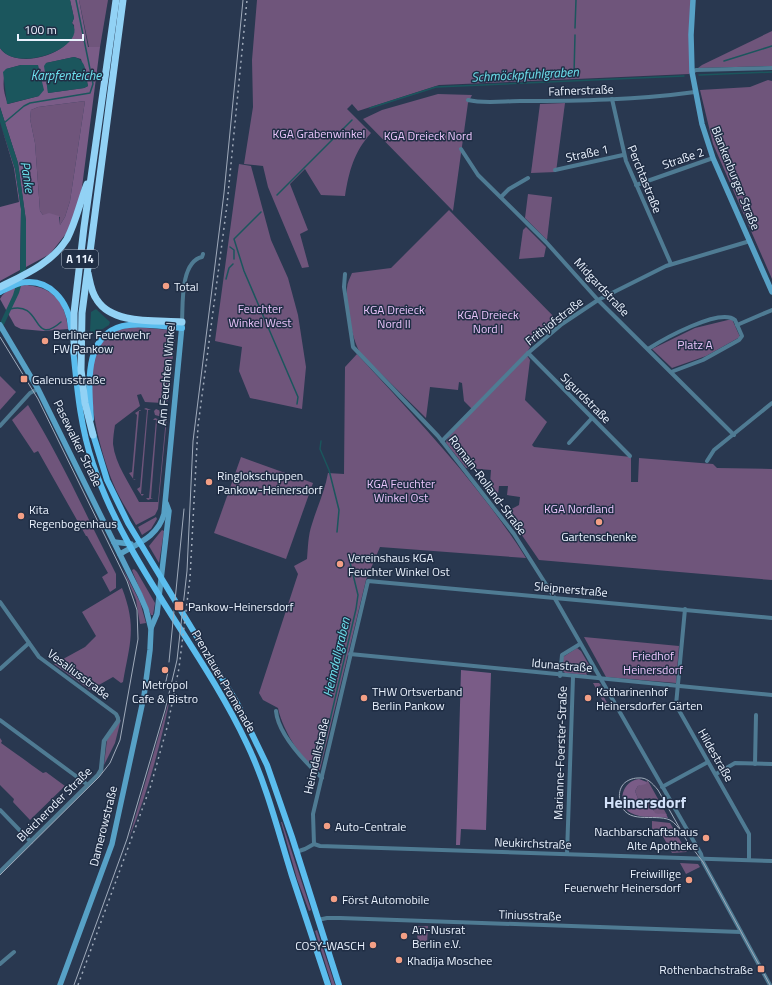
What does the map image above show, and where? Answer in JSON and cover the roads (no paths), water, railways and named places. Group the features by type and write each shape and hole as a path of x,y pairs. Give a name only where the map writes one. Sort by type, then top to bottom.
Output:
{"highway":[{"name":"A 114","path":"74,352 74,313 92,167 116,0"},
{"name":"A 114","path":"93,435 85,403 82,370 82,313 123,0"},
{"path":"0,287 45,263 66,240 75,219 92,167"},
{"path":"87,270 94,296 109,312 124,317 182,325"}],"main road":[{"name":"Blankenburger Straße","path":"693,0 690,47 695,92 702,124 713,158 772,292"},
{"name":"Prenzlauer Promenade","path":"0,292 20,283 36,284 52,289 58,294 69,313 78,404 92,463 108,504 120,527 232,714 260,771 328,985"},
{"name":"Prenzlauer Promenade","path":"182,325 126,325 112,330 99,342 92,357 90,370 93,435 107,480 128,523 237,703 267,766 339,985"},
{"name":"Am Feuchten Winkel","path":"120,554 153,534 161,524 166,503 182,325"},
{"name":"Pasewalker Straße","path":"1,327 38,389 140,595 151,629 150,650 140,714"},
{"name":"Am Feuchten Winkel","path":"151,629 156,619 159,598 169,511 166,503"},
{"path":"114,542 135,545"},
{"name":"Damerowstraße","path":"60,985 112,844 140,714"}],"street":[{"path":"692,72 696,70 772,68"},
{"name":"Fafnerstraße","path":"468,100 540,101 612,99 655,97 695,92"},
{"name":"Perchtastraße","path":"612,99 623,155 671,264"},
{"name":"Midgardstraße","path":"461,149 478,175 546,242 598,300 734,435"},
{"name":"Straße 1","path":"555,170 623,155"},
{"name":"Straße 2","path":"636,185 713,158"},
{"path":"501,197 509,189 528,178"},
{"name":"Frithjofstraße","path":"442,441 528,353 562,324 598,300 637,279 671,264 750,241"},
{"name":"Am Feuchten Winkel","path":"182,325 186,277 192,263 202,257 203,254"},
{"name":"Romain-Rolland-Straße","path":"345,274 344,287 353,347 442,441 514,534 554,597 662,787 770,985"},
{"path":"737,325 772,310"},
{"path":"648,349 677,332 710,320 726,317 733,318 742,336 739,340 703,360 671,372"},
{"name":"Sigurdstraße","path":"528,353 630,456"},
{"path":"0,426 30,393 38,389"},
{"path":"707,461 714,450 772,403"},
{"path":"569,443 592,418"},
{"name":"Sleipnerstraße","path":"368,581 772,618"},
{"name":"Heimdallstraße","path":"314,844 313,814 368,581"},
{"name":"Vesaliusstraße","path":"0,602 39,657 110,709 118,716 118,721"},
{"name":"Hildestraße","path":"685,609 676,705 749,834 749,860"},
{"path":"0,669 29,643"},
{"path":"560,676 562,655 580,644"},
{"name":"Idunastraße","path":"350,654 560,676 772,695"},
{"name":"Marianne-Foerster-Straße","path":"567,854 573,676"},
{"path":"276,711 279,723 294,748 322,778"},
{"path":"755,764 756,715"},
{"path":"0,720 88,785"},
{"name":"Bleicheroder Straße","path":"0,872 100,773 104,741 118,721"},
{"path":"662,787 708,762"},
{"path":"716,774 735,763 772,764"},
{"path":"0,810 30,842"},
{"path":"296,852 306,849 314,844"},
{"name":"Neukirchstraße","path":"314,844 320,846 772,861"},
{"name":"Tiniusstraße","path":"318,920 340,918 741,932"},
{"path":"0,964 14,952"}],"water":[{"name":"Karpfenteiche","path":"0,0 70,0 74,18 72,23 74,32 70,41 61,48 49,54 35,58 21,58 9,55 0,48"},
{"name":"Karpfenteiche","path":"74,57 84,64 88,86 84,88 48,93 44,66 46,63"},
{"name":"Karpfenteiche","path":"21,65 38,65 44,90 39,96 7,104 3,72 6,69"},
{"path":"0,107 18,163 26,221 26,268 19,293 0,333 0,323 13,295 20,272 21,209 15,169 0,122"},
{"path":"96,309 110,322 109,325 95,334 90,331 91,312"}],"waterway":[{"path":"4,123 24,106 30,103 90,93 93,84 76,0"},
{"path":"575,28 576,0"},
{"path":"574,74 575,35"},
{"path":"724,61 772,46"},
{"name":"Schmöckpfuhlgraben","path":"699,75 772,72"},
{"name":"Schmöckpfuhlgraben","path":"370,108 436,87 684,76"},
{"name":"Schmöckpfuhlgraben","path":"277,195 352,120"},
{"path":"261,212 234,239 244,271 298,397 297,404"},
{"path":"230,247 234,250 234,259"},
{"path":"226,279 229,268 233,264"},
{"path":"10,309 20,308 28,311 40,327 45,330 52,329 61,322"},
{"name":"Heimdallgraben","path":"321,441 320,449 329,470 339,510 337,532"},
{"name":"Heimdallgraben","path":"320,763 358,595 348,554"}],"tram line":[{"path":"74,985 127,839 165,710 177,660 187,571 193,441 224,193 243,0"},
{"path":"0,337 38,399 127,581 137,610 138,639 120,740 110,763 99,777 0,875"},
{"path":"169,662 184,509"},
{"path":"164,690 168,672"},
{"path":"681,831 670,820 628,814 623,809 619,795 623,784 631,779 644,778 658,790 687,841 703,862 770,985"}],"railway":[{"path":"78,985 151,785 168,724 179,668 190,578 198,426 227,205 247,0"}],"place":[{"name":"Total","path":"166,286"},
{"name":"Berliner Feuerwehr FW Pankow","path":"45,341"},
{"name":"Galenusstraße","path":"24,379"},
{"name":"Ringlokschuppen Pankow-Heinersdorf","path":"209,482"},
{"name":"Kita Regenbogenhaus","path":"21,516"},
{"name":"Gartenschenke","path":"599,522"},
{"name":"Vereinshaus KGA Feuchter Winkel Ost","path":"340,564"},
{"name":"Pankow-Heinersdorf","path":"179,606"},
{"name":"Metropol Cafe & Bistro","path":"165,670"},
{"name":"THW Ortsverband Berlin Pankow","path":"364,698"},
{"name":"Katharinenhof Heinersdorfer Gärten","path":"588,698"},
{"name":"Auto-Centrale","path":"327,826"},
{"name":"Nachbarschaftshaus Alte Apotheke","path":"706,838"},
{"name":"Freiwillige Feuerwehr Heinersdorf","path":"689,880"},
{"name":"Först Automobile","path":"334,899"},
{"name":"An-Nusrat Berlin e.V.","path":"404,936"},
{"name":"COSY-WASCH","path":"373,945"},
{"name":"Khadija Moschee","path":"399,960"},
{"name":"Rothenbachstraße","path":"761,969"}],"district":[{"name":"Heinersdorf","path":"645,802"}],"park label":[{"name":"KGA Grabenwinkel","path":"319,133"},
{"name":"KGA Dreieck Nord","path":"428,135"},
{"name":"Feuchter Winkel West","path":"260,315"},
{"name":"KGA Dreieck Nord II","path":"394,316"},
{"name":"KGA Dreieck Nord I","path":"488,321"},
{"name":"Platz A","path":"695,344"},
{"name":"KGA Feuchter Winkel Ost","path":"401,490"},
{"name":"KGA Nordland","path":"579,508"},
{"name":"Friedhof Heinersdorf","path":"653,662"}],"water label":[{"name":"Panke","path":"28,177"}]}
